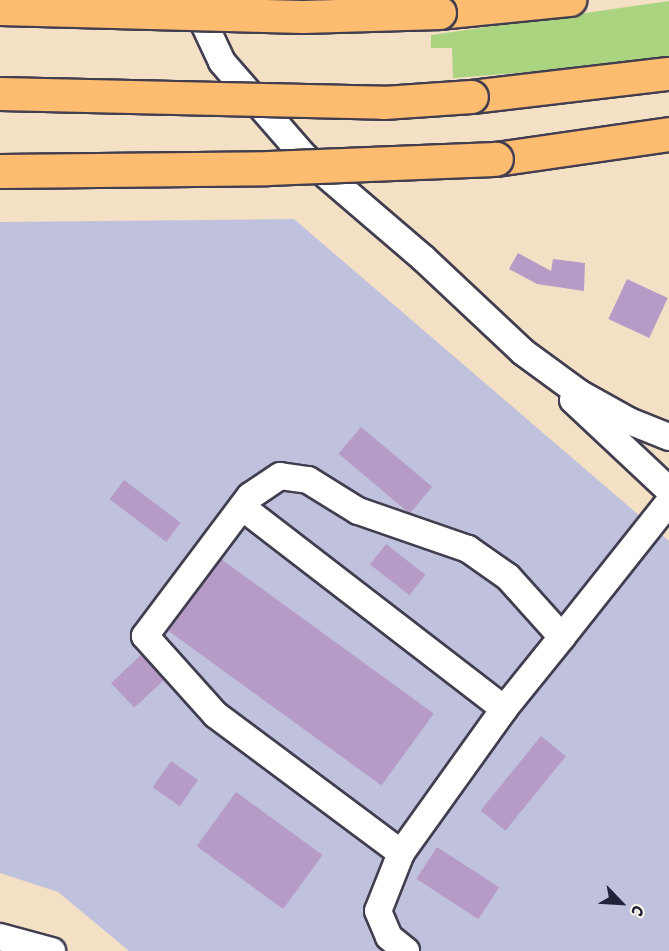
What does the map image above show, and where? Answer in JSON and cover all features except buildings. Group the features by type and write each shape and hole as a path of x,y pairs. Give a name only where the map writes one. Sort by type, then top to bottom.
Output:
{"highway":[{"path":"0,171 267,168 496,159 669,134"}],"main road":[{"path":"0,9 303,17 440,13 570,0"},
{"path":"0,94 384,103 472,97 669,74"}],"street":[{"path":"194,0 204,29 222,62 304,156 423,258 669,490"},
{"path":"204,29 243,0"},
{"path":"523,352 579,393 629,421 669,437"},
{"path":"401,853 216,715 145,636 250,496 279,476 308,480 358,511 468,549 508,577 562,637"},
{"path":"406,951 389,938 378,910 401,853 504,709 669,502"},
{"path":"242,507 504,709"},
{"path":"0,937 52,951"}],"shaded area":[{"path":"294,219 669,541 669,951 129,951 58,892 0,873 0,222"}],"green space":[{"path":"669,1 669,56 619,65 453,78 452,48 431,48 431,35"}]}
